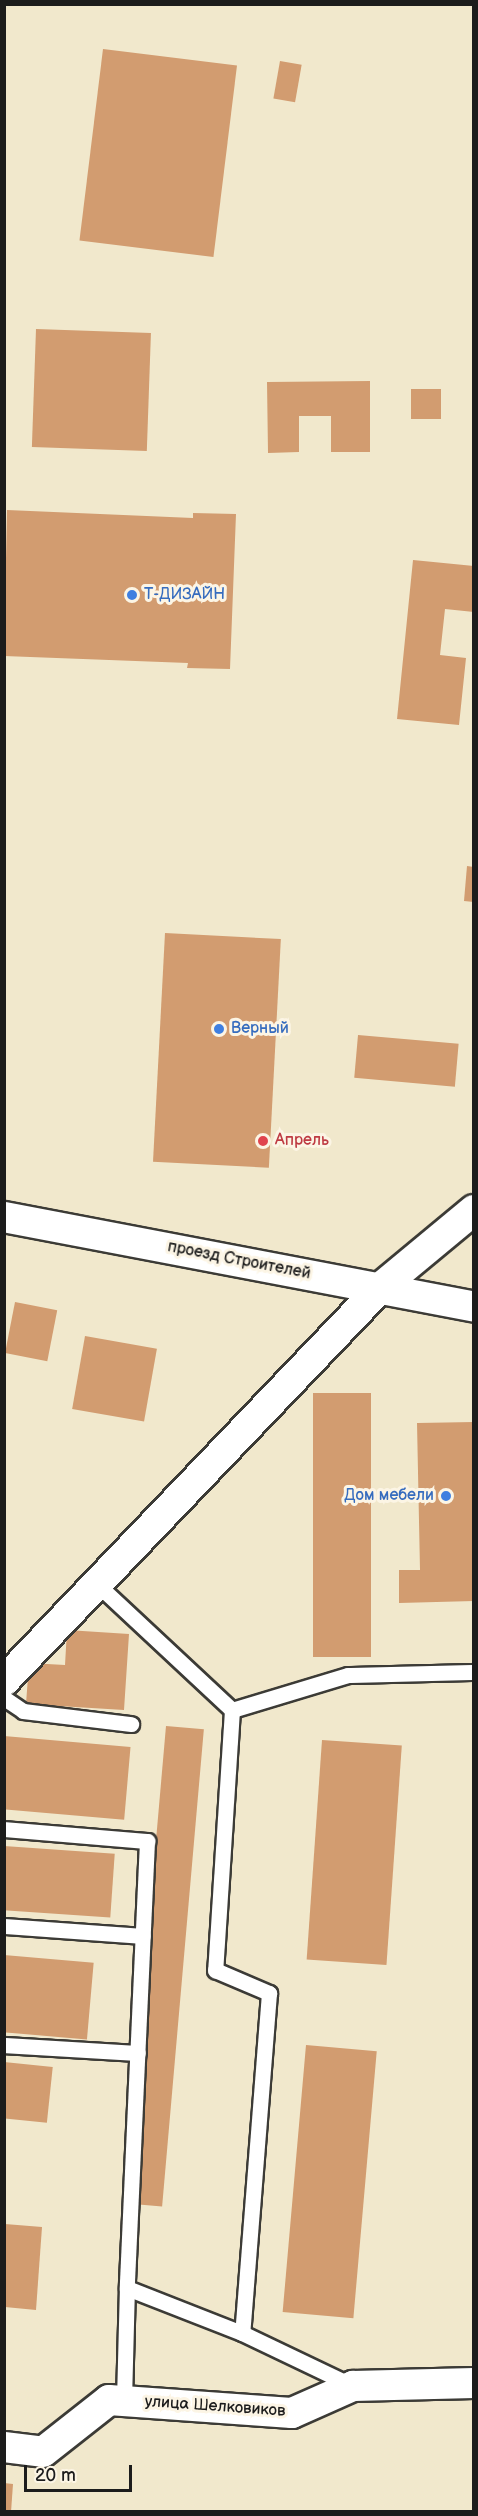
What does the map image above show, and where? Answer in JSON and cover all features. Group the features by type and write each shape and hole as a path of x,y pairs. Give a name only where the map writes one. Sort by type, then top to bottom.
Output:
{"street":[{"path":"4,1681 380,1288 474,1210"},
{"name":"проезд Строителей","path":"4,1216 474,1307"},
{"name":"улица Шелковиков","path":"4,2447 43,2452 110,2400 292,2414 353,2386 474,2383"}],"lane":[{"path":"97,1584 232,1710"},
{"path":"232,1710 348,1675 474,1672"},
{"path":"4,1698 23,1711 131,1724"},
{"path":"232,1710 215,1970 269,1993 242,2333"},
{"path":"4,1829 147,1841 124,2400"},
{"path":"4,1926 143,1936"},
{"path":"4,2044 138,2053"},
{"path":"128,2288 242,2333 353,2386"}],"building":[{"path":"103,49 237,65 213,257 79,241"},
{"path":"280,61 302,65 295,102 273,98"},
{"path":"36,329 151,333 147,451 32,447"},
{"path":"370,381 370,452 331,452 331,416 299,416 299,452 268,453 267,382"},
{"path":"411,389 441,389 441,419 411,419"},
{"path":"7,510 193,518 193,513 236,514 230,669 187,668 188,663 4,656"},
{"path":"413,560 474,566 474,612 445,609 440,655 466,658 459,725 397,719"},
{"path":"467,866 474,867 474,902 464,901"},
{"name":"Верный","path":"165,933 281,939 269,1168 153,1162"},
{"path":"358,1035 459,1044 455,1087 354,1078"},
{"path":"15,1302 57,1310 47,1361 5,1353"},
{"path":"85,1336 157,1349 144,1422 72,1409"},
{"path":"313,1393 371,1393 371,1657 313,1657"},
{"name":"Дом мебели","path":"474,1422 474,1601 399,1603 399,1570 420,1570 417,1423"},
{"path":"67,1630 129,1634 124,1710 26,1704 29,1663 65,1665"},
{"path":"166,1726 204,1729 162,2206 124,2203"},
{"path":"4,1736 131,1747 124,1820 4,1809"},
{"path":"322,1740 402,1746 386,1965 307,1959"},
{"path":"4,1846 115,1854 110,1918 4,1910"},
{"path":"4,1955 94,1963 87,2040 4,2032"},
{"path":"306,2045 377,2051 353,2318 283,2312"},
{"path":"4,2062 53,2067 47,2123 4,2118"},
{"path":"5,2224 42,2227 36,2310 5,2307"},
{"path":"4,2483 13,2484 11,2512 4,2512"}],"place":[{"name":"Т-ДИЗАЙН","path":"132,595"},
{"name":"Верный","path":"219,1029"},
{"name":"Апрель","path":"263,1141"},
{"name":"Дом мебели","path":"446,1496"}]}
